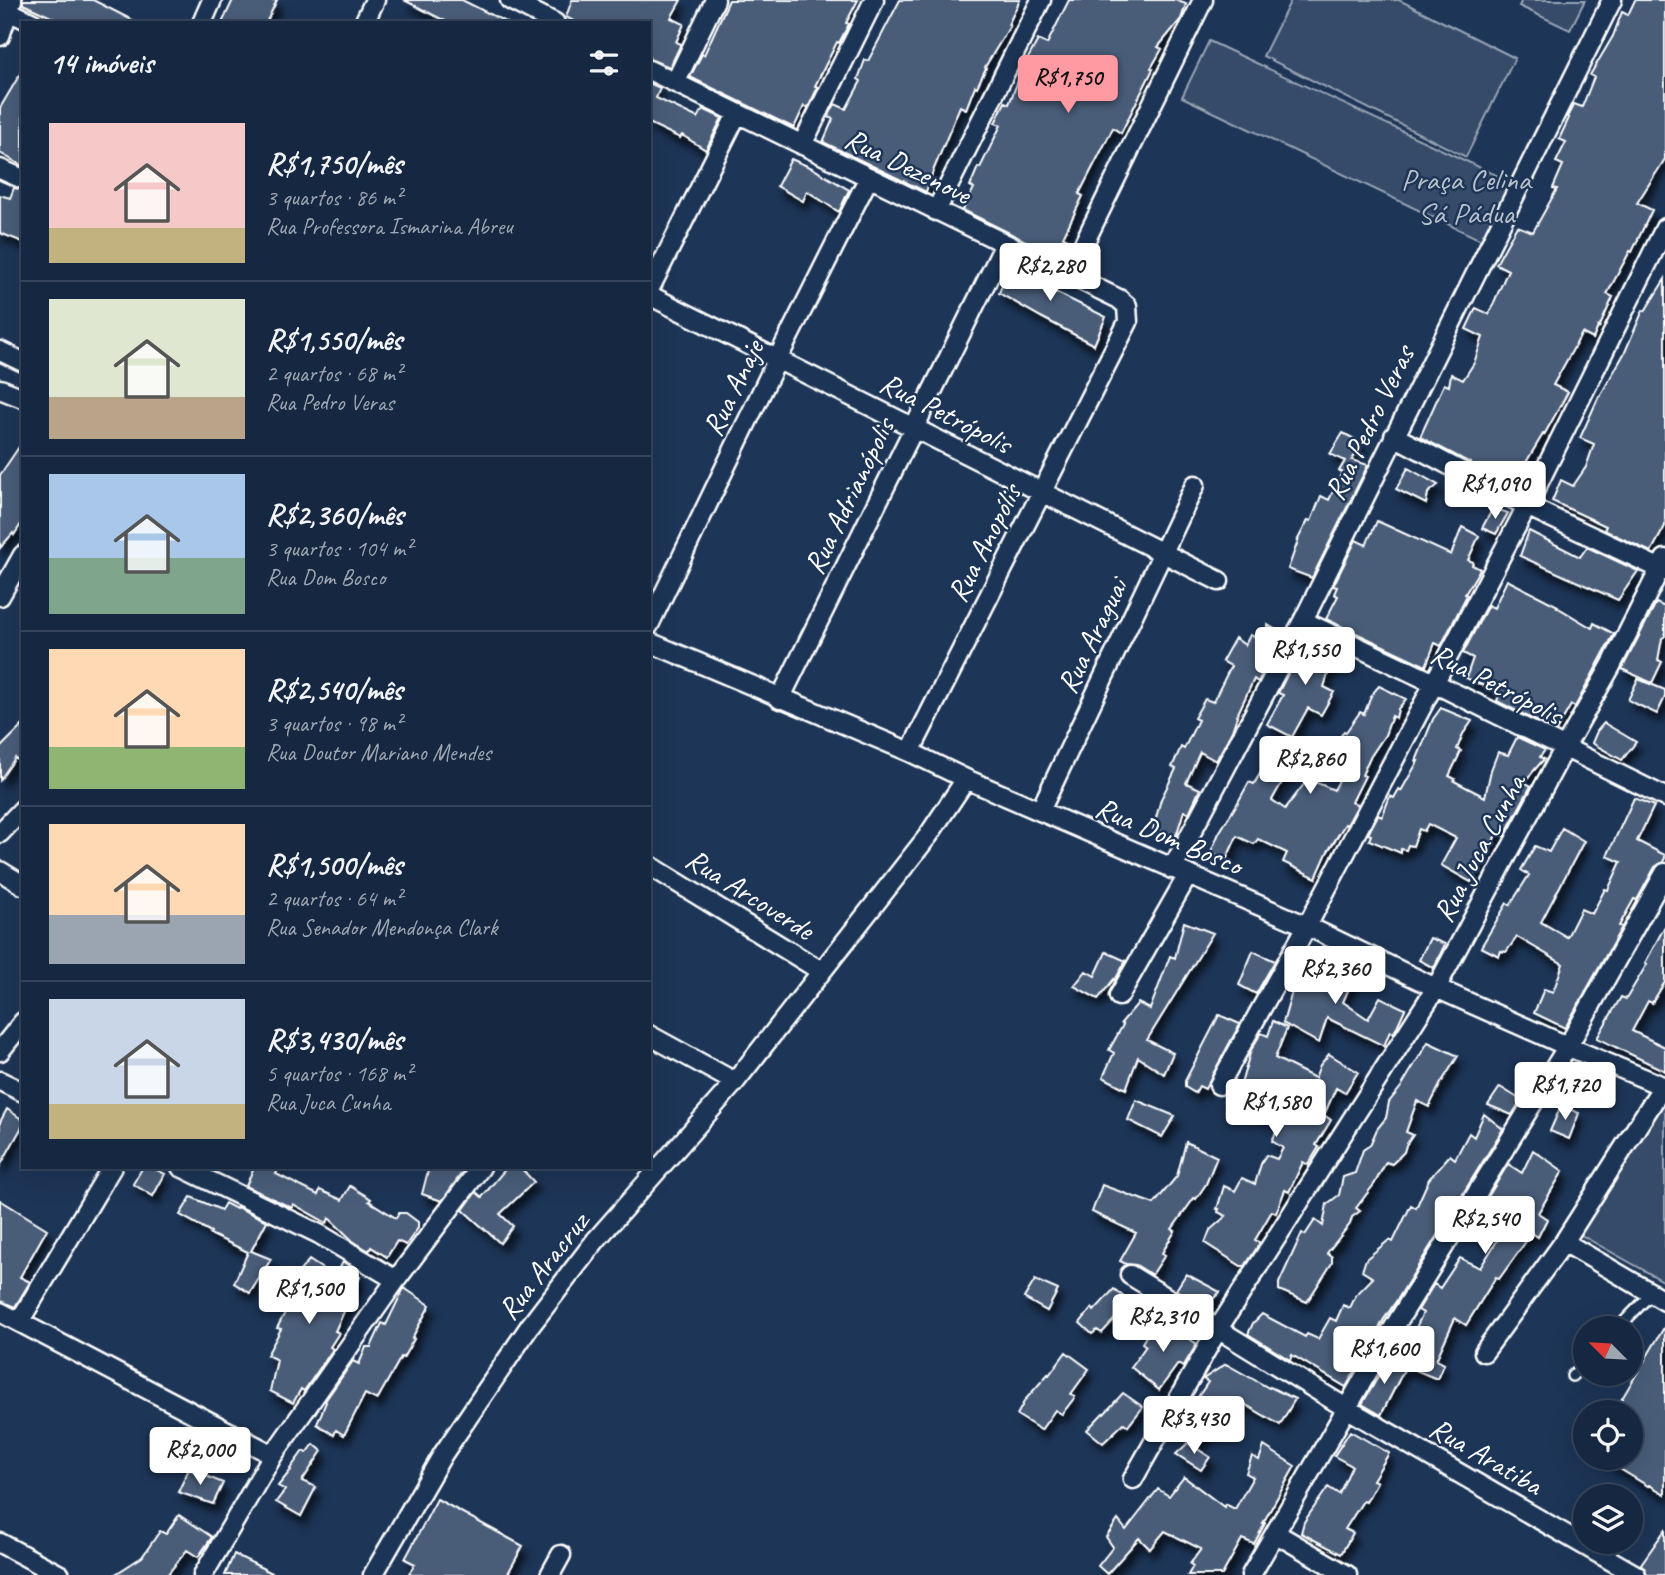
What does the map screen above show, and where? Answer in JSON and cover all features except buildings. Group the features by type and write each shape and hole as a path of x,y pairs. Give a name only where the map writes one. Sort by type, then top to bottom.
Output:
{"street":[{"path":"203,21 212,0"},
{"path":"365,21 375,0"},
{"path":"510,0 545,21 551,0"},
{"path":"675,83 715,0"},
{"path":"802,145 874,0"},
{"path":"936,211 1041,0"},
{"path":"1069,274 1203,0"},
{"name":"Rua Pedro Veras","path":"1119,996 1612,0"},
{"path":"0,36 7,6 30,21"},
{"name":"Rua Dezenove","path":"651,71 1125,303 1128,322"},
{"path":"651,289 737,114"},
{"path":"0,169 21,178"},
{"name":"Rua Anaje","path":"651,621 869,177"},
{"path":"1219,1085 1307,926 1527,506 1665,228"},
{"name":"Rua Adrianópolis","path":"780,699 1005,244"},
{"name":"Rua Petrópolis","path":"651,294 777,360 1219,580"},
{"name":"Rua Anopólis","path":"910,752 1128,322"},
{"path":"0,351 21,361"},
{"path":"0,389 21,397"},
{"path":"1394,436 1527,506 1663,567"},
{"name":"Rua Araguai","path":"1040,811 1195,485"},
{"path":"1,594 21,559"},
{"name":"Rua Juca Cunha","path":"1133,1479 1218,1329 1436,988 1663,567"},
{"name":"Rua Petrópolis","path":"1303,621 1665,797"},
{"name":"Rua Dom Bosco","path":"651,643 910,752 966,779 1307,926 1436,988 1664,1086"},
{"name":"Rua Aracruz","path":"373,1575 443,1454 530,1326 596,1240 735,1082 929,836 966,779"},
{"path":"0,833 21,810"},
{"name":"Rua Arcoverde","path":"651,867 821,971"},
{"path":"0,871 21,884"},
{"path":"1251,1575 1346,1408 1568,1046 1665,873"},
{"path":"0,1051 21,1025"},
{"path":"651,1036 735,1082"},
{"path":"0,1082 21,1091"},
{"path":"1484,1352 1564,1242 1664,1086"},
{"path":"19,1322 111,1169"},
{"path":"185,1169 319,1234 396,1280"},
{"path":"203,1575 273,1455 396,1280 479,1169"},
{"path":"1564,1242 1658,1297"},
{"name":"Rua Aratiba","path":"1130,1275 1346,1408 1636,1575"},
{"path":"0,1312 273,1455"},
{"path":"1275,1533 1347,1575"},
{"path":"0,1543 60,1575"},
{"path":"550,1575 561,1555"}],"lane":[{"path":"1633,1316 1658,1297"}],"green space":[{"path":"1291,0 1399,0 1515,58 1466,157 1263,56"},
{"path":"1522,0 1585,0 1570,30 1519,6"},
{"name":"Praça Celina Sá Pádua","path":"1209,41 1511,182 1485,242 1182,97"},
{"path":"1665,1099 1665,1282 1579,1234"}]}
